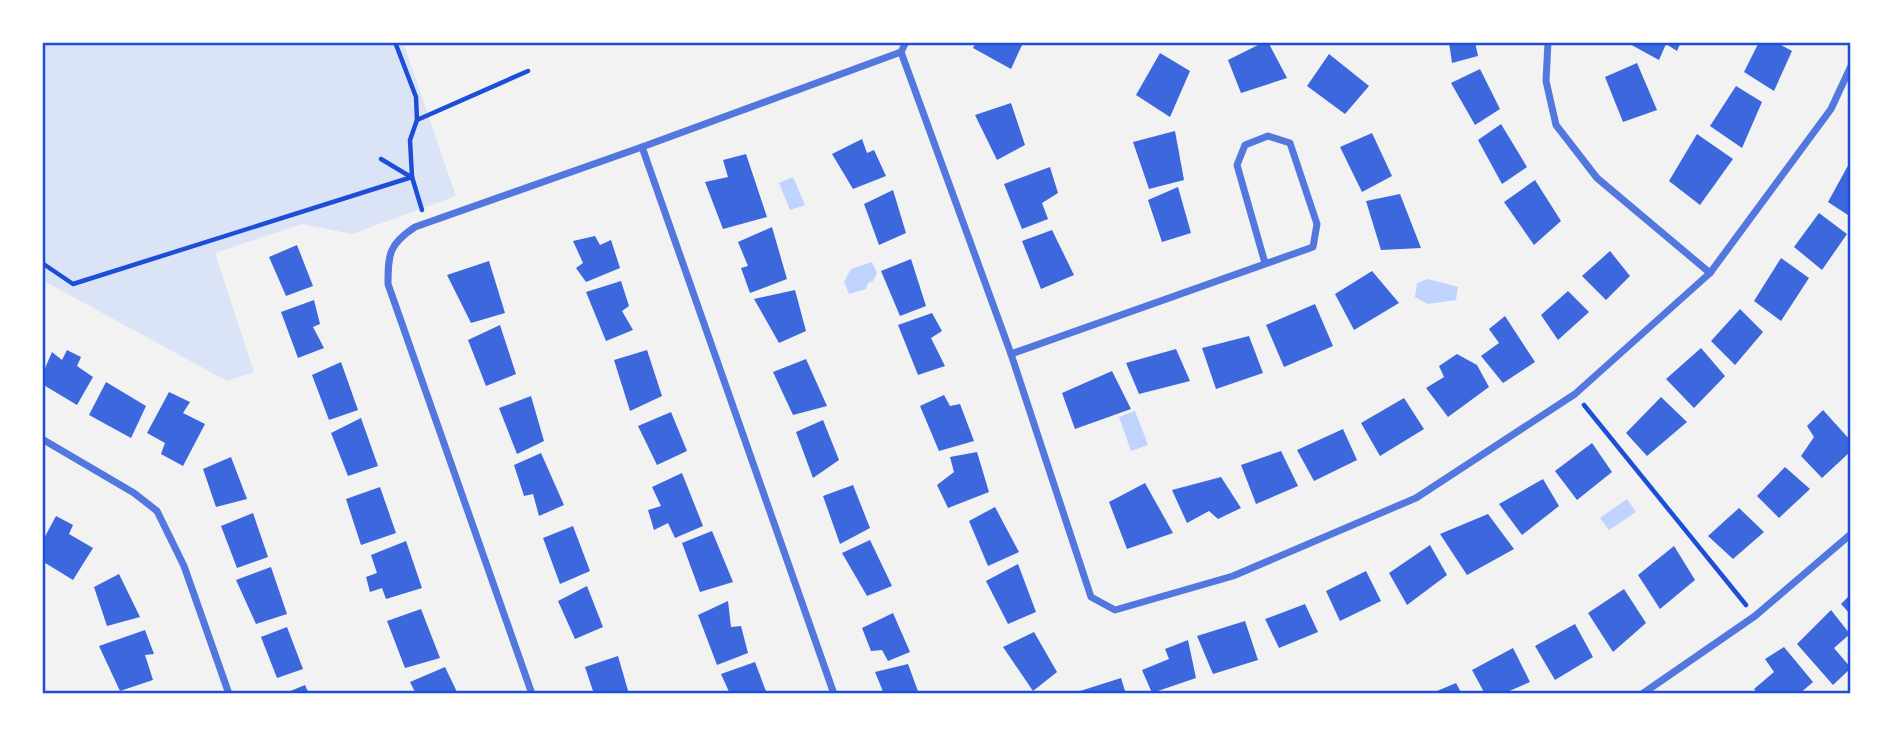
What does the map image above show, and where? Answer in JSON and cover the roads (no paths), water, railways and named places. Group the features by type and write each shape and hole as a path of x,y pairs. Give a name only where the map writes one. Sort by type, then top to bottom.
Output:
{"street":[{"path":"531,694 388,284 388,256 398,237 415,227 901,52 906,42"},
{"path":"1548,42 1546,81 1556,125 1597,177 1710,273"},
{"path":"901,52 1011,354 1091,597 1115,610 1233,576 1416,498 1576,394 1710,273 1831,108 1851,66"},
{"path":"1011,354 1313,247 1317,224 1290,144 1268,136 1245,145 1237,165 1265,263"},
{"path":"642,147 834,694"},
{"path":"42,439 134,493 157,511 184,566 229,694"},
{"path":"1642,694 1755,616 1851,534"}],"water":[{"path":"793,177 805,205 790,210 779,183"},
{"path":"872,262 877,273 873,281 868,283 866,289 849,294 844,282 851,269"},
{"path":"1428,279 1458,287 1456,300 1428,304 1415,297 1417,283"},
{"path":"1135,411 1148,445 1131,451 1119,417"},
{"path":"1627,499 1636,512 1609,530 1600,518"}]}
